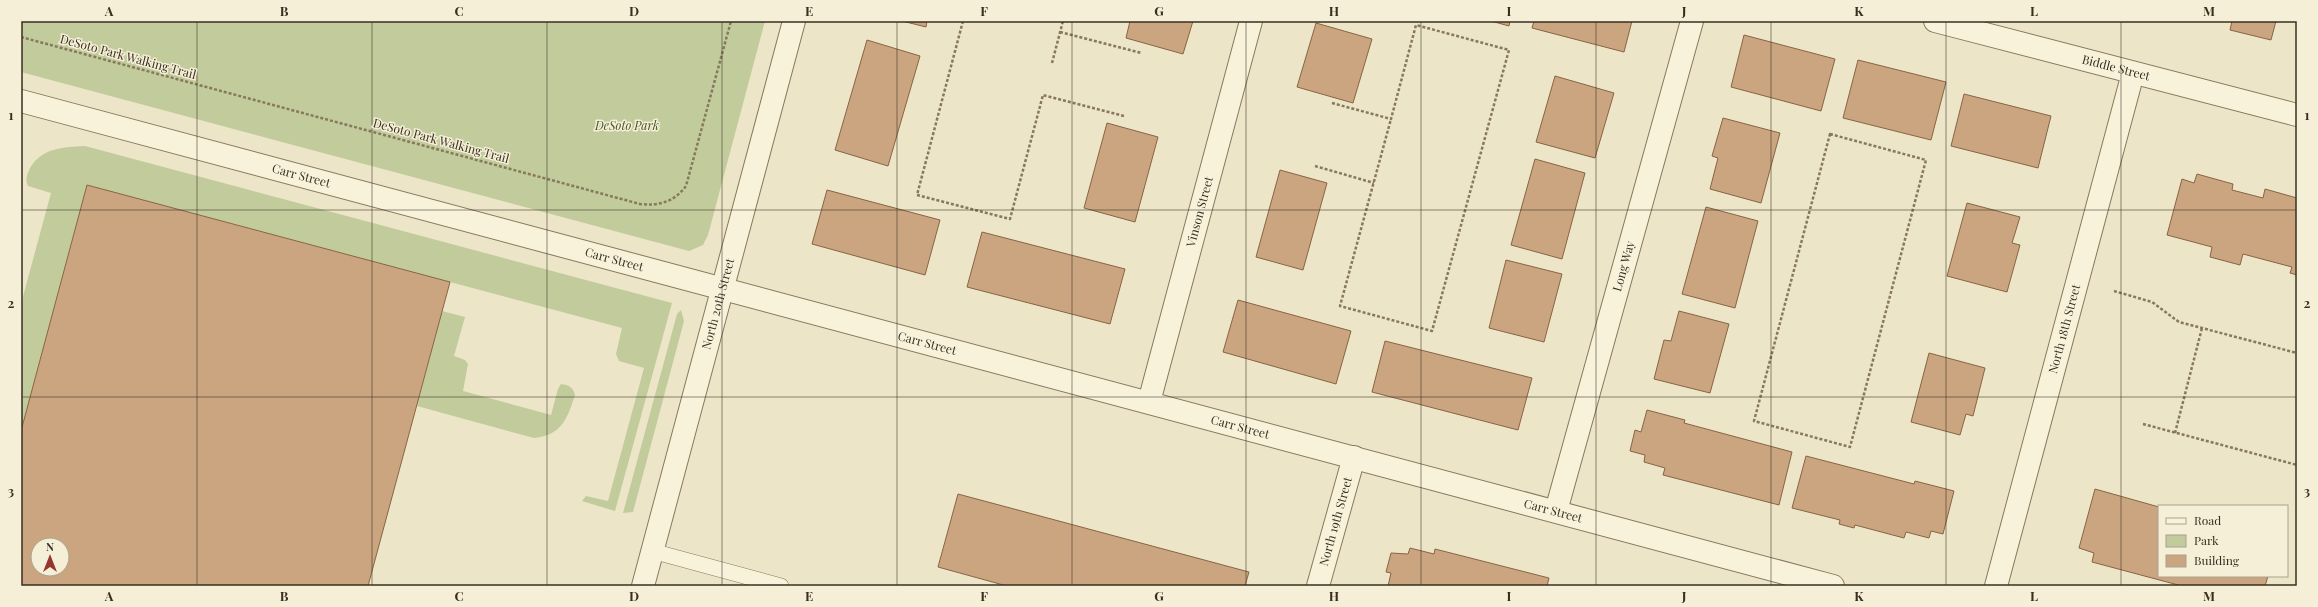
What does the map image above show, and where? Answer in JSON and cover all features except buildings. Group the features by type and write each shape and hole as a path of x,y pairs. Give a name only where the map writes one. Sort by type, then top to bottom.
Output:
{"street":[{"name":"North 20th Street","path":"643,586 794,21"},
{"name":"Vinson Street","path":"1149,402 1250,21"},
{"name":"Long Way","path":"1556,511 1692,21"},
{"name":"Biddle Street","path":"1935,21 2297,115"},
{"name":"North 18th Street","path":"1996,586 2133,73"},
{"name":"Carr Street","path":"21,101 1833,586"},
{"name":"North 19th Street","path":"1318,586 1354,457"}],"lane":[{"path":"652,551 781,586"}],"path":[{"name":"DeSoto Park Walking Trail","path":"21,37 640,204 653,205 666,203 676,197 686,186 731,21"},
{"path":"963,21 917,195 1010,219 1043,96 1124,116"},
{"path":"1052,63 1063,21"},
{"path":"1416,25 1509,50 1432,331 1340,306 1391,119 1416,25"},
{"path":"1060,32 1141,53"},
{"path":"1332,103 1391,119"},
{"path":"1830,134 1926,160 1850,447 1754,421 1830,134"},
{"path":"1315,166 1374,183"},
{"path":"2114,291 2152,302 2179,322 2297,353"},
{"path":"2175,433 2202,328"},
{"path":"2143,424 2297,465"}],"green space":[{"name":"DeSoto Park","path":"21,21 765,21 708,235 703,245 689,251 21,72"},
{"path":"85,146 672,303 615,511 582,501 586,496 608,501 644,368 619,361 616,354 622,328 87,185 21,431 21,304 51,193 28,186 27,177 30,168 41,156 61,148"},
{"path":"681,310 684,321 633,512 623,513 677,314"},
{"path":"442,311 465,317 454,356 465,360 468,364 463,391 551,415 558,389 561,384 568,386 572,388 575,395 562,424 551,433 534,438 417,406"}]}
